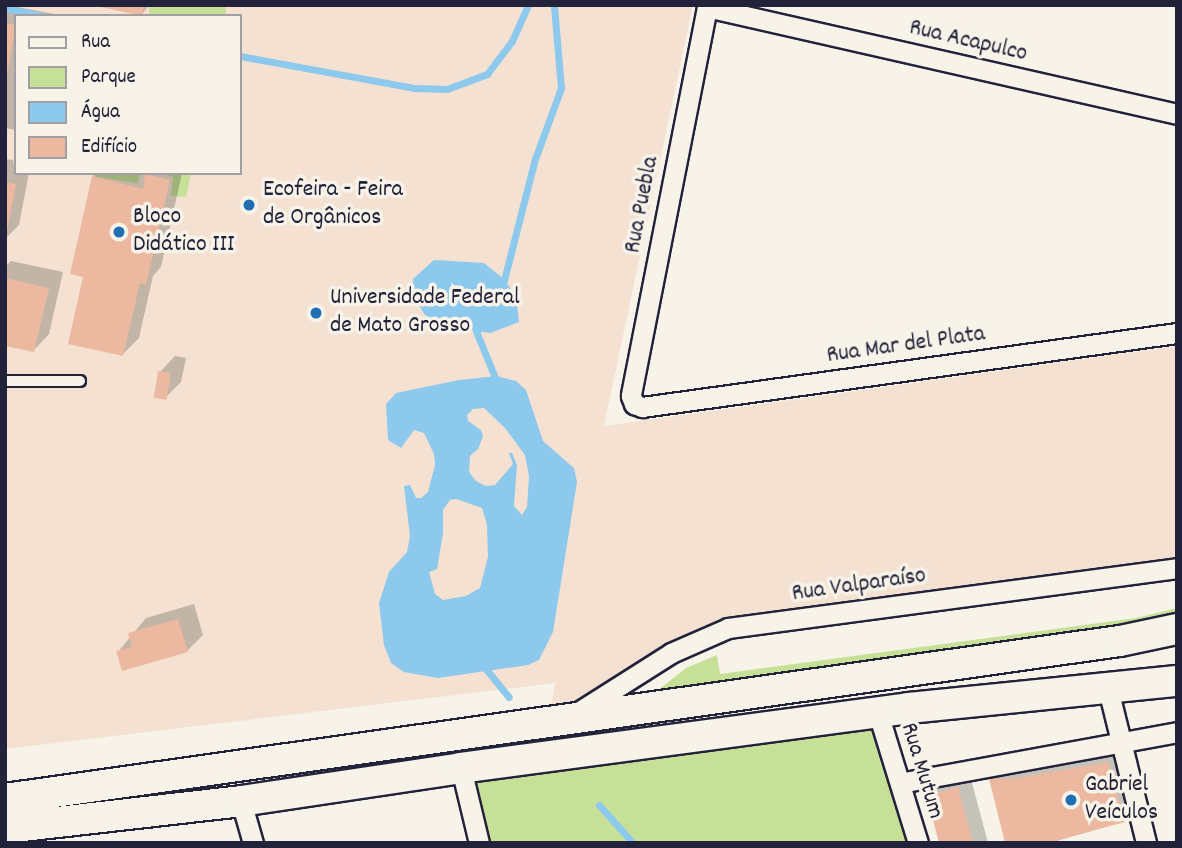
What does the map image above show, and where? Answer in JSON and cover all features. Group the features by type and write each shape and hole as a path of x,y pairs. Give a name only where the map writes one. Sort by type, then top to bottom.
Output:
{"main road":[{"path":"5,799 1120,641 1177,629"},
{"path":"25,832 461,768 878,713 1177,681"}],"street":[{"name":"Rua Acapulco","path":"707,7 1177,114"},
{"name":"Rua Puebla","path":"642,408 634,404 630,387 707,7"},
{"name":"Rua Mar del Plata","path":"642,408 1177,333"},
{"name":"Rua Valparaíso","path":"571,717 671,653 727,628 1177,568"},
{"path":"1108,689 1119,743 1146,843"},
{"name":"Rua Mutum","path":"878,713 918,843"},
{"path":"900,783 1177,732"},
{"path":"461,768 480,843"},
{"path":"241,801 253,843"}],"lane":[{"path":"5,381 80,381"}],"shaded area":[{"name":"Universidade Federal de Mato Grosso","path":"5,5 693,5 604,426 1177,346 1177,558 711,623 576,700 551,707 555,683 5,749"}],"green space":[{"path":"149,5 226,5 226,14 149,14"},
{"path":"92,175 140,175 138,183"},
{"path":"167,175 191,175 186,197 171,196 173,177"},
{"path":"1177,608 1177,615 1141,625 652,695 686,668 717,655 720,674 1136,618"},
{"path":"874,729 909,843 489,843 473,778"}],"water":[{"path":"434,260 484,263 504,279 516,297 519,322 490,333 450,327 425,315 414,297 413,279"},
{"path":"497,376 516,381 526,390 543,441 574,468 577,482 553,632 539,660 528,665 438,678 404,672 391,663 384,645 379,603 389,572 407,552 410,536 404,486 410,485 416,498 421,498 428,492 435,465 434,454 424,433 414,430 401,448 388,440 386,404 396,393 459,380","holes":["484,408 505,428 525,455 529,476 527,507 522,515 514,506 517,465 512,453 509,453 513,464 495,485 486,486 476,481 469,472 470,456 478,449 483,436 481,430 468,421 467,415 473,409","456,499 482,508 487,525 488,557 480,588 466,596 443,600 435,594 429,572 437,569 443,533 443,510 450,500"]}],"building":[{"path":"92,5 144,5 142,14"},
{"path":"5,23 14,25 14,35 5,86"},
{"name":"Bloco Didático III","path":"145,175 170,180 146,285 140,283 123,356 68,344 83,277 70,274 92,176 143,189"},
{"path":"5,182 16,184 7,231 5,231"},
{"path":"5,278 49,288 34,352 5,346"},
{"path":"158,371 171,373 167,400 154,398"},
{"path":"178,619 188,652 122,671 116,651 132,647 128,633"},
{"name":"Gabriel Veículos","path":"1108,762 1125,822 1048,843 1005,843 989,779 1018,778"},
{"path":"958,786 973,843 939,843 927,797"}],"waterway":[{"path":"242,56 415,88 447,89 487,74 512,41 528,5"},
{"path":"502,288 535,159 561,88 554,6"},
{"path":"5,8 34,14"},
{"path":"483,325 476,331 498,385"},
{"path":"488,661 486,669 509,697"},
{"path":"599,805 633,843"}],"place":[{"name":"Ecofeira - Feira de Orgânicos","path":"249,205"},
{"name":"Bloco Didático III","path":"119,232"},
{"name":"Universidade Federal de Mato Grosso","path":"316,313"},
{"name":"Gabriel Veículos","path":"1071,800"}]}
